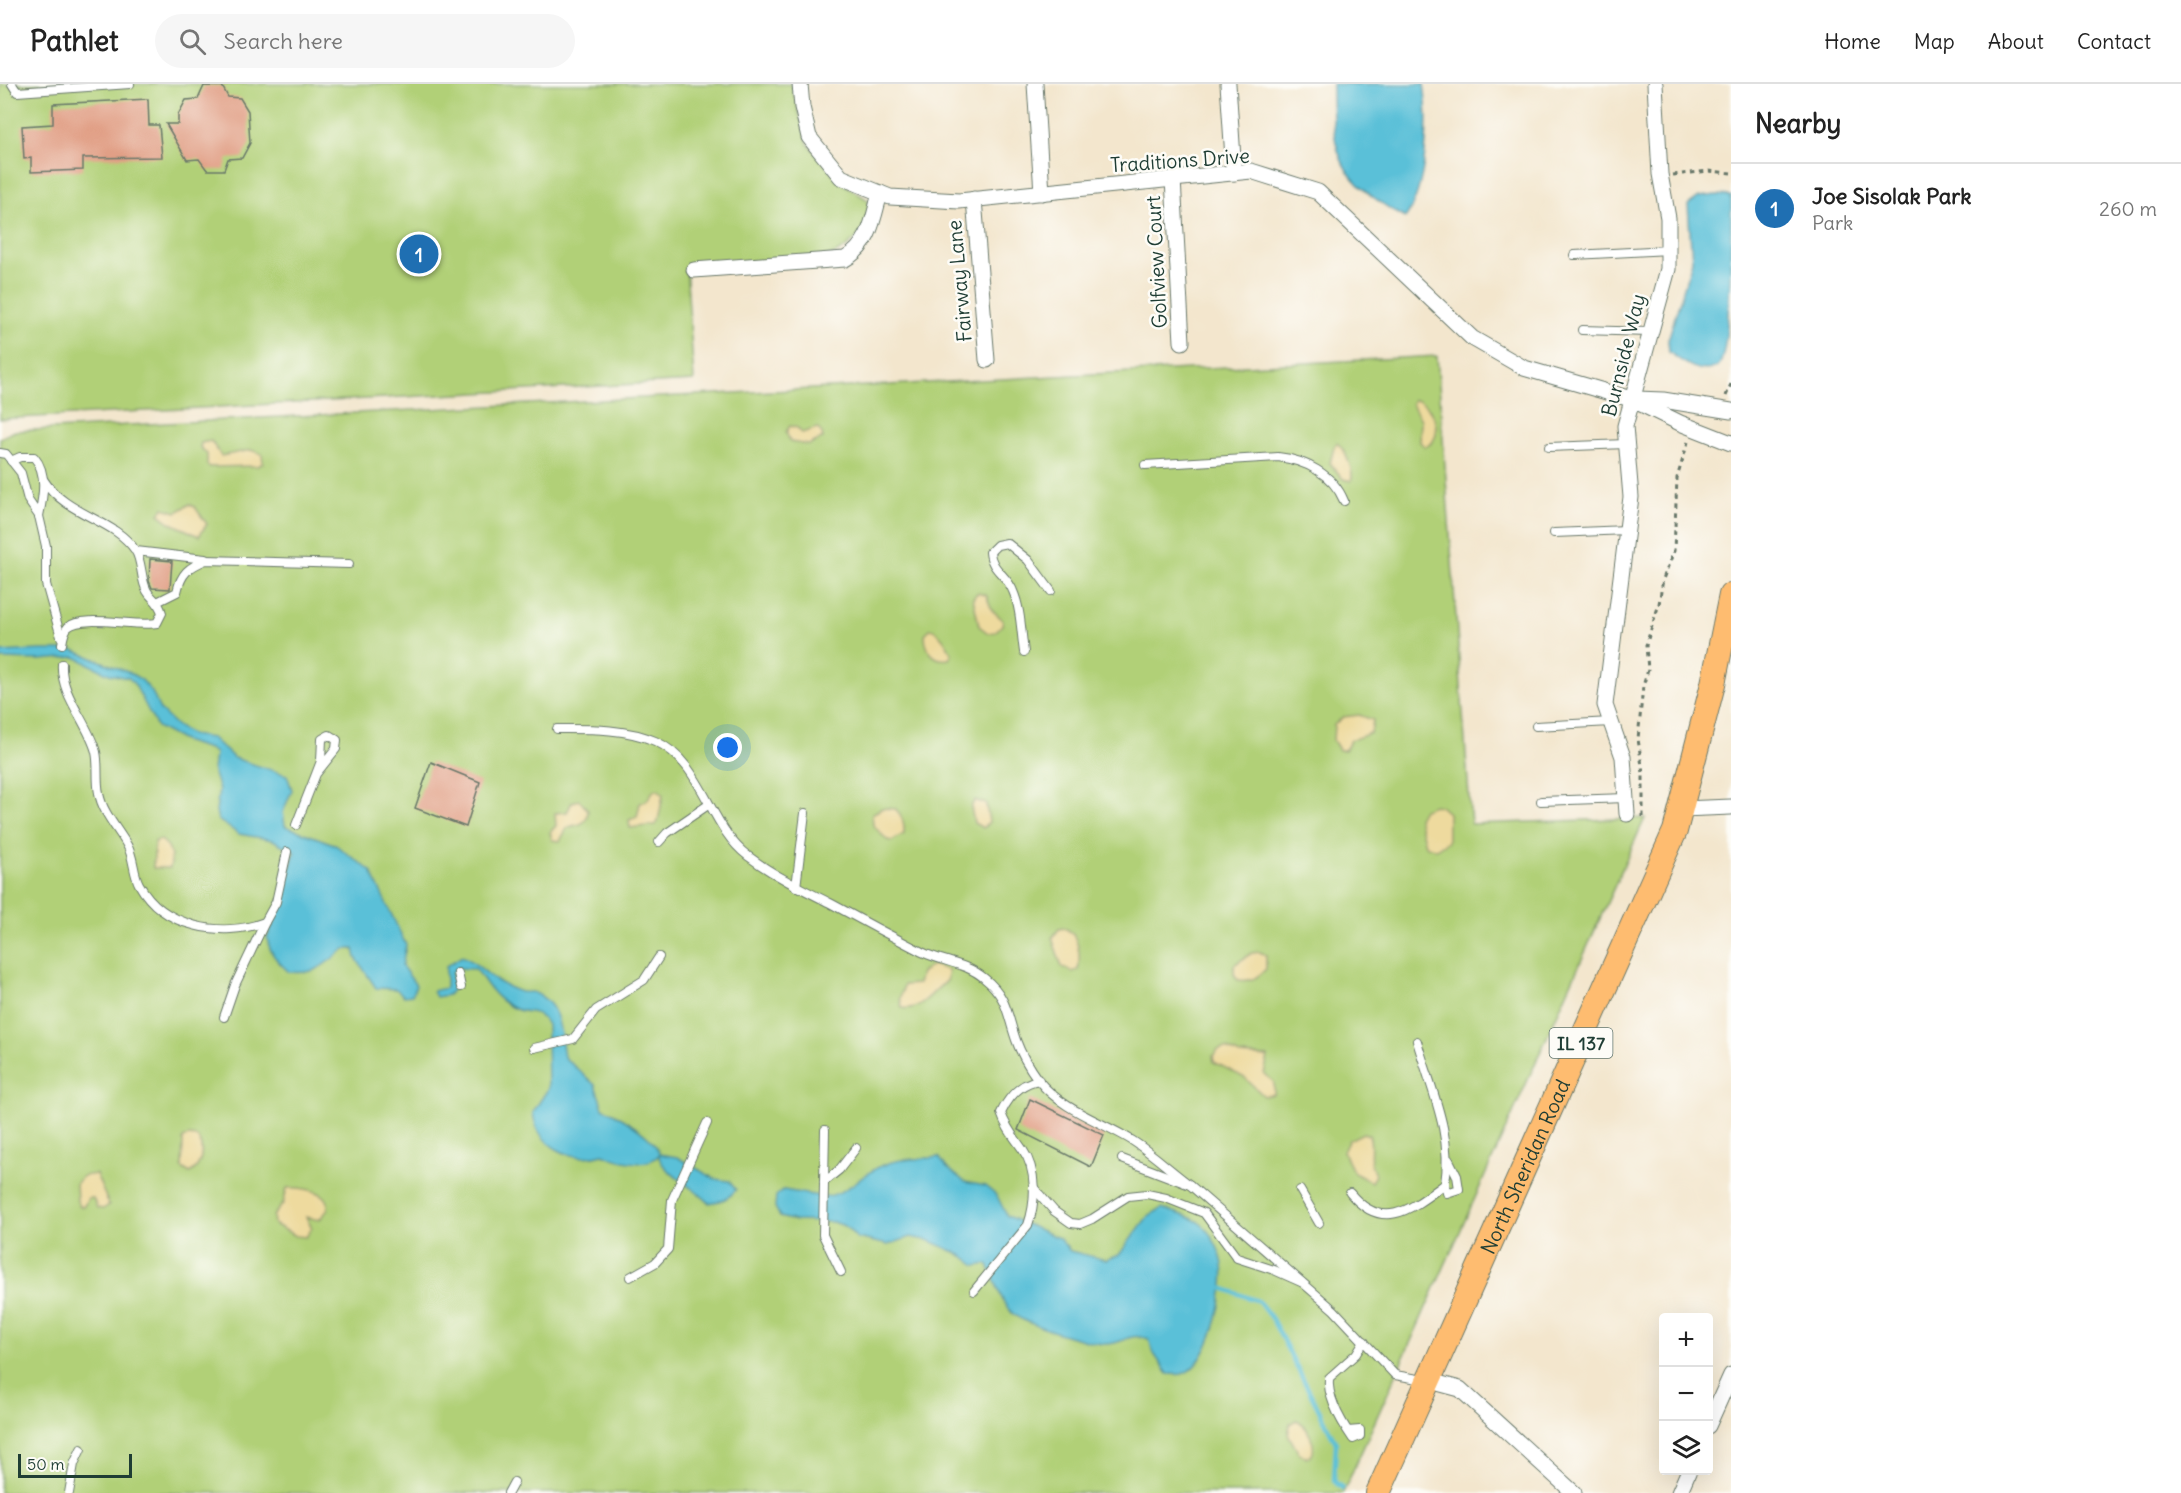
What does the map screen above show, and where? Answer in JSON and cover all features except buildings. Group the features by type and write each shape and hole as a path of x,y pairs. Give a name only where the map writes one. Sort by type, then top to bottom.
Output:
{"main road":[{"name":"North Sheridan Road","path":"1378,1493 1671,842 1683,809 1713,684 1731,595"}],"street":[{"name":"Traditions Drive","path":"800,84 802,107 809,137 841,177 890,197 974,199 1251,171 1318,192 1472,338 1524,368 1631,399 1680,423 1731,442"},
{"path":"1035,84 1042,192"},
{"path":"1228,84 1234,173"},
{"name":"Burnside Way","path":"1627,814 1623,757 1605,705 1631,496 1625,426 1668,269 1668,218 1660,176 1654,84"},
{"name":"Golfview Court","path":"1173,179 1182,342"},
{"path":"694,270 845,259 856,253 867,239 880,193"},
{"name":"Fairway Lane","path":"974,199 987,360"},
{"name":"Traditions Drive","path":"1631,399 1664,400 1731,411"},
{"path":"1683,809 1731,807"},
{"path":"1710,1421 1731,1375"},
{"path":"1430,1381 1460,1389 1574,1493"},
{"path":"1679,1493 1687,1475"}],"lane":[{"path":"12,84 17,92 130,84"},
{"path":"1574,255 1669,250"},
{"path":"1582,330 1649,332"},
{"path":"1549,447 1626,444"},
{"path":"0,453 6,454 21,473 28,500 39,516"},
{"path":"11,461 20,457 34,457 39,463 43,479 52,494 68,506 106,527 136,551 206,560 349,564"},
{"path":"1145,465 1278,457 1296,459 1325,475 1339,489 1344,501"},
{"path":"43,479 39,516 46,546 46,584 51,609 61,630 62,644 66,629 74,622 143,625 157,623 162,613 159,601 147,591 136,551"},
{"path":"1554,533 1627,530"},
{"path":"1024,652 1017,601 1012,588 991,563 990,552 997,545 1007,543 1028,560 1051,591"},
{"path":"159,601 177,591 180,578 190,566 206,560"},
{"path":"62,664 61,677 88,728 97,754 99,795 129,848 139,884 172,917 202,928 226,931 264,922"},
{"path":"1536,726 1611,722"},
{"path":"557,729 628,734 655,741 670,750 688,768 732,842 756,861 796,887 882,932 925,953 973,969 987,979 1001,995 1010,1012 1016,1039 1039,1080 1062,1104 1133,1142 1190,1185 1304,1283 1364,1341 1395,1375 1430,1381"},
{"path":"296,825 321,761 322,739 329,735 337,740 336,749 316,774"},
{"path":"1541,801 1626,798"},
{"path":"659,842 667,833 708,805"},
{"path":"796,887 805,813"},
{"path":"224,1017 235,985 264,922 276,902 288,852"},
{"path":"534,1048 573,1039 596,1010 644,980 659,957"},
{"path":"458,973 461,987"},
{"path":"1417,1041 1445,1130 1449,1158 1457,1176 1459,1189 1447,1193 1445,1184 1449,1158"},
{"path":"974,1291 1028,1225 1033,1186 1032,1166 1024,1151 1006,1129 1001,1113 1007,1099 1018,1089 1039,1080"},
{"path":"630,1277 654,1263 668,1249 672,1200 707,1123"},
{"path":"825,1130 823,1235 841,1272"},
{"path":"824,1182 839,1170 856,1148"},
{"path":"1122,1159 1190,1185"},
{"path":"1350,1192 1359,1204 1381,1215 1401,1213 1445,1184"},
{"path":"1033,1186 1054,1211 1071,1223 1080,1224 1128,1196 1147,1194 1166,1198 1204,1213 1237,1258 1304,1283"},
{"path":"1300,1190 1319,1224"},
{"path":"1348,1431 1328,1389 1329,1378 1356,1354 1364,1341"},
{"path":"69,1493 74,1464 81,1449"},
{"path":"508,1493 514,1482"}],"path":[{"path":"1660,176 1709,171 1731,173"},
{"path":"1643,817 1643,772 1638,739 1640,704 1648,670 1646,645 1659,604 1663,579 1674,551 1677,478 1689,441"}],"green space":[{"path":"0,84 791,84 808,144 839,181 868,200 868,219 864,228 852,242 828,257 686,266 694,381 0,419"},
{"path":"1437,356 1471,824 1645,818 1343,1493 0,1493 0,438 15,431"}],"sand":[{"path":"1414,400 1426,406 1434,419 1436,433 1429,445 1424,446 1420,442 1421,420 1412,404"},
{"path":"790,426 796,427 802,433 817,428 823,438 809,445 790,442 786,432"},
{"path":"211,441 221,456 251,450 262,454 263,463 258,466 210,467 207,465 207,454 200,447 201,443"},
{"path":"1337,443 1349,461 1351,481 1343,479 1330,463"},
{"path":"190,504 195,507 207,524 199,536 171,523 159,514 163,508 177,512"},
{"path":"977,593 986,595 992,610 1003,620 1002,625 995,632 988,633 979,626 973,598"},
{"path":"930,629 937,632 946,643 952,654 949,659 938,658 928,649 925,634"},
{"path":"1359,715 1373,720 1371,733 1351,740 1345,750 1339,750 1333,740 1334,725 1343,717"},
{"path":"654,790 659,790 663,795 658,822 655,825 630,828 629,820 637,817 640,803 647,800"},
{"path":"579,800 588,810 584,822 567,828 560,841 552,840 550,832 556,826 555,813 567,812 572,802"},
{"path":"975,800 986,804 989,822 983,828 974,823 971,807"},
{"path":"1434,805 1440,806 1448,813 1448,841 1436,849 1425,845 1418,818 1423,809"},
{"path":"882,808 896,809 903,821 904,834 892,841 887,840 873,825 872,814"},
{"path":"161,840 170,852 170,868 153,868 155,841"},
{"path":"1064,928 1073,935 1078,946 1078,970 1072,972 1062,967 1052,938 1059,929"},
{"path":"1260,952 1266,955 1266,969 1254,979 1238,980 1234,974 1234,965 1252,953"},
{"path":"932,965 949,970 947,981 921,1004 902,1008 900,998 904,985 918,984 921,973"},
{"path":"1225,1048 1240,1055 1268,1057 1264,1074 1274,1082 1274,1094 1264,1096 1245,1078 1214,1062 1213,1056 1218,1050"},
{"path":"1363,1133 1369,1135 1370,1139 1371,1163 1375,1175 1371,1182 1354,1173 1343,1151 1349,1140"},
{"path":"197,1137 201,1146 200,1161 190,1173 182,1168 183,1138"},
{"path":"96,1174 109,1205 103,1209 97,1208 93,1198 88,1198 84,1206 80,1206 77,1201 76,1184 83,1176"},
{"path":"287,1188 313,1191 326,1198 328,1204 326,1211 319,1220 306,1217 312,1228 306,1237 296,1236 274,1224 273,1216 283,1204"},
{"path":"1297,1420 1304,1426 1312,1441 1312,1455 1307,1457 1299,1454 1288,1434 1290,1424"}],"water":[{"path":"1332,84 1424,84 1427,116 1425,153 1418,189 1405,218 1366,191 1353,179 1344,165 1334,132"},
{"path":"1731,196 1728,312 1723,355 1719,365 1706,370 1693,367 1669,352 1668,340 1692,261 1688,205 1699,197"},
{"path":"73,650 130,673 142,680 152,692 160,710 178,727 192,735 212,738 234,758 287,775 292,790 283,812 285,826 334,844 371,871 406,945 402,966 416,985 412,995 404,996 396,989 376,988 356,958 354,949 345,949 314,970 289,972 272,953 267,938 286,893 287,877 295,852 273,840 239,834 218,820 216,811 219,790 213,771 215,753 183,741 157,727 129,678 109,674 75,657 40,660 0,659 0,652"},
{"path":"462,956 494,979 521,992 535,993 550,1004 558,1020 564,1057 595,1085 603,1108 627,1121 644,1134 652,1141 659,1154 677,1157 715,1179 729,1181 736,1190 724,1200 709,1203 671,1173 660,1161 659,1155 640,1163 603,1154 579,1156 568,1154 548,1143 536,1124 533,1112 548,1089 547,1025 539,1015 516,1010 499,999 476,969 457,968 452,972 453,989 448,995 436,997 433,991 446,988 446,966"},
{"path":"939,1157 946,1167 965,1182 985,1186 997,1196 1007,1216 1059,1238 1070,1251 1106,1260 1119,1255 1148,1216 1162,1208 1201,1224 1218,1248 1224,1277 1215,1326 1201,1357 1192,1368 1182,1374 1168,1374 1154,1354 1149,1339 1130,1337 1117,1343 1097,1343 1071,1337 1018,1317 1004,1302 987,1264 976,1266 963,1256 931,1241 910,1237 888,1245 857,1238 845,1226 833,1222 795,1221 780,1217 775,1207 776,1196 783,1190 829,1196 843,1191 874,1169 888,1163"}],"waterway":[{"path":"1222,1288 1258,1301 1272,1319 1336,1443 1334,1481 1342,1488"}],"place":[{"name":"Joe Sisolak Park","path":"419,254"}]}
